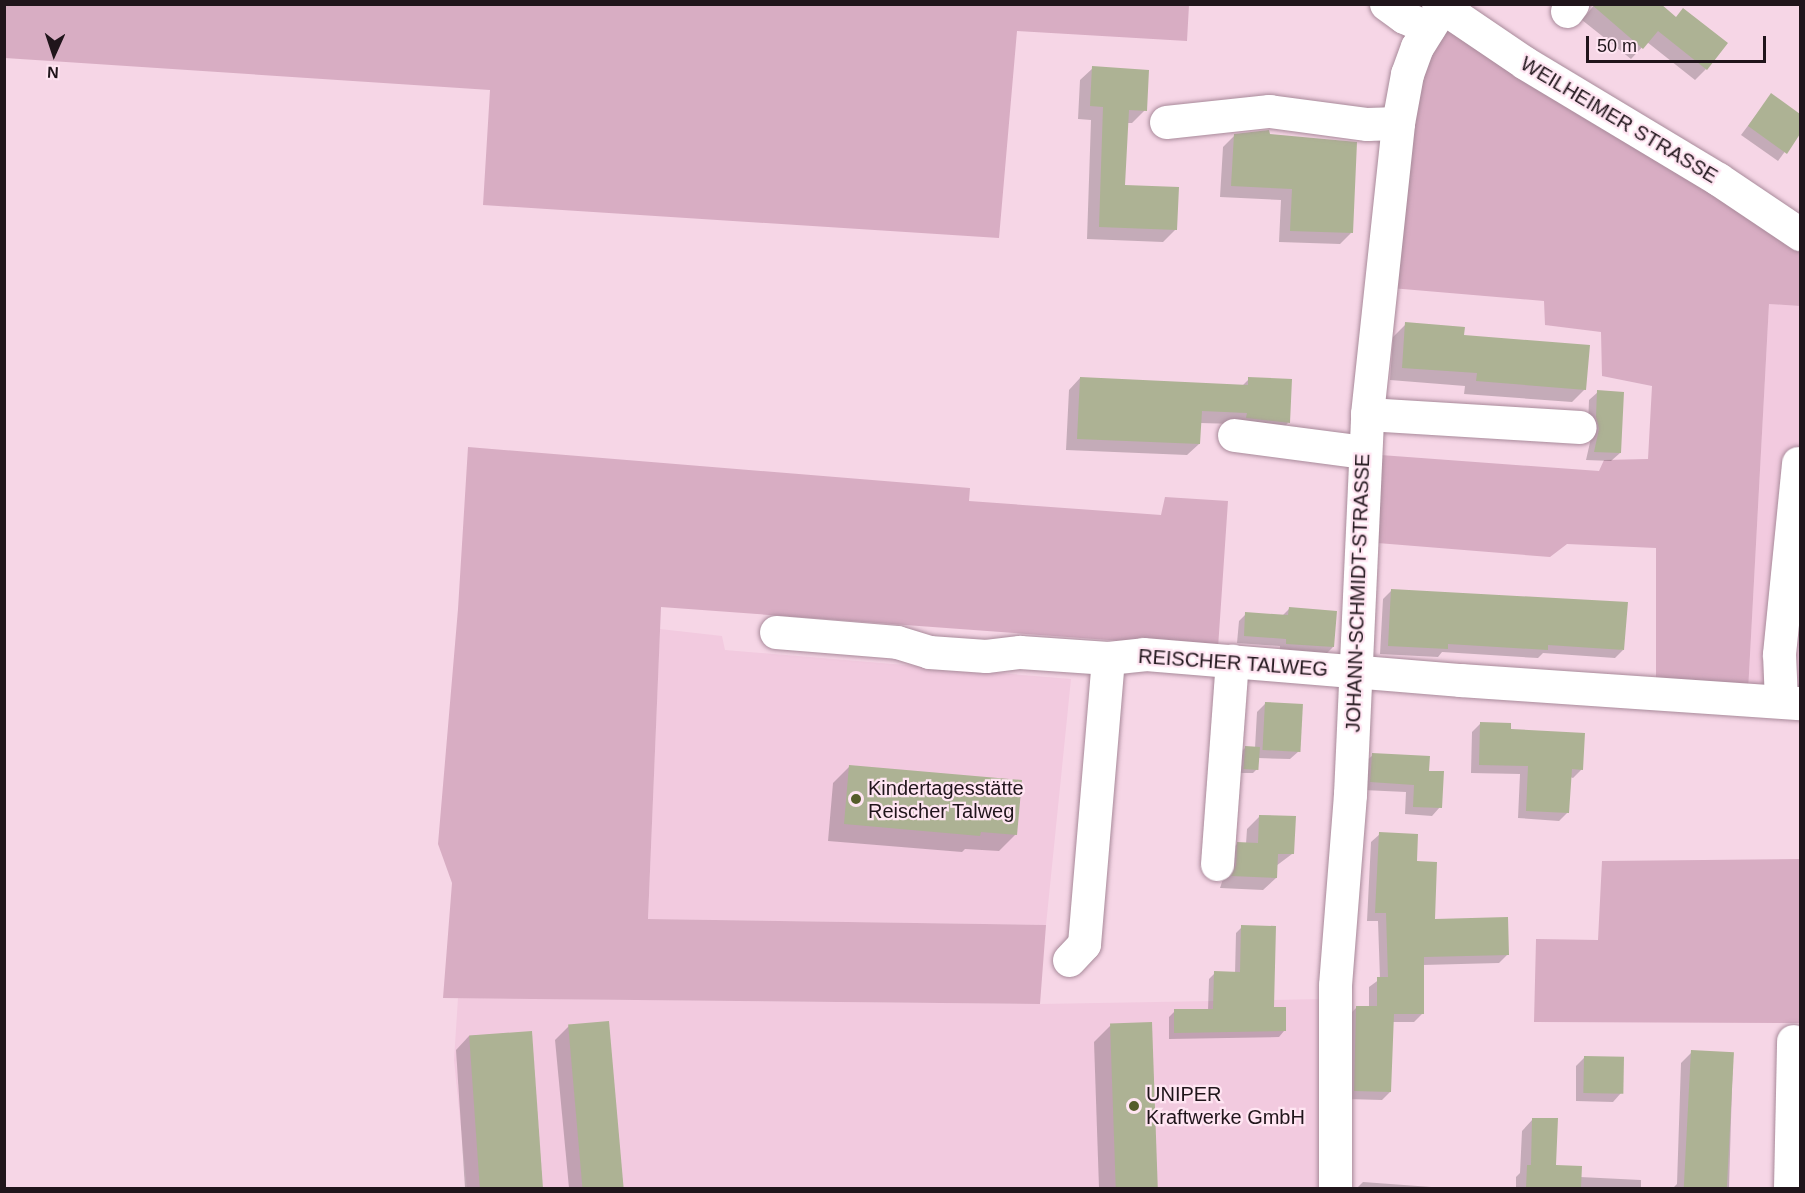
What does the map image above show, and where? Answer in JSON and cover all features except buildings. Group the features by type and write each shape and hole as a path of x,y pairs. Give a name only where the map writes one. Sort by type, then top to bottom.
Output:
{"street":[{"name":"WEILHEIMER STRASSE","path":"1386,4 1404,17 1436,13 1525,63 1718,179 1800,234"},
{"name":"JOHANN-SCHMIDT-STRASSE","path":"1335,1188 1335,985 1350,795 1363,452 1398,123 1407,74 1417,47 1436,13"},
{"path":"1166,122 1269,111 1367,124 1398,123"},
{"path":"1367,414 1580,427"},
{"path":"1234,435 1363,452"},
{"path":"1791,702 1779,654 1800,456"},
{"name":"REISCHER TALWEG","path":"776,632 897,642 929,652 986,656 1020,652 1108,658 1144,654 1791,702"},
{"path":"1069,960 1084,944 1108,658"},
{"path":"1217,864 1232,661"},
{"path":"1790,1188 1793,1041"}],"shaded area":[{"path":"1189,4 1187,41 1017,31 999,238 483,205 490,90 5,58 4,5"},
{"path":"1438,16 1800,249 1800,306 1769,304 1748,692 1656,686 1656,548 1567,544 1550,557 1365,542 1367,454 1599,471 1604,460 1648,459 1652,386 1602,376 1601,332 1545,325 1544,301 1391,288 1400,93"},
{"path":"1769,304 1800,306 1800,695 1748,692"},
{"path":"468,447 970,488 969,501 1161,515 1165,497 1228,501 1218,648 661,607 648,919 1046,925 1040,1004 443,998 452,883 438,844 458,609"},
{"name":"Kindertagesstätte Reischer Talweg","path":"660,629 722,636 725,650 1071,679 1046,925 648,919"},
{"path":"1800,859 1800,1023 1534,1022 1536,939 1598,940 1602,861"},
{"name":"UNIPER Kraftwerke GmbH","path":"458,998 1040,1004 1323,999 1328,1188 467,1188 454,1060"}],"place":[{"name":"Kindertagesstätte Reischer Talweg","path":"856,799"},
{"name":"UNIPER Kraftwerke GmbH","path":"1134,1106"}]}
